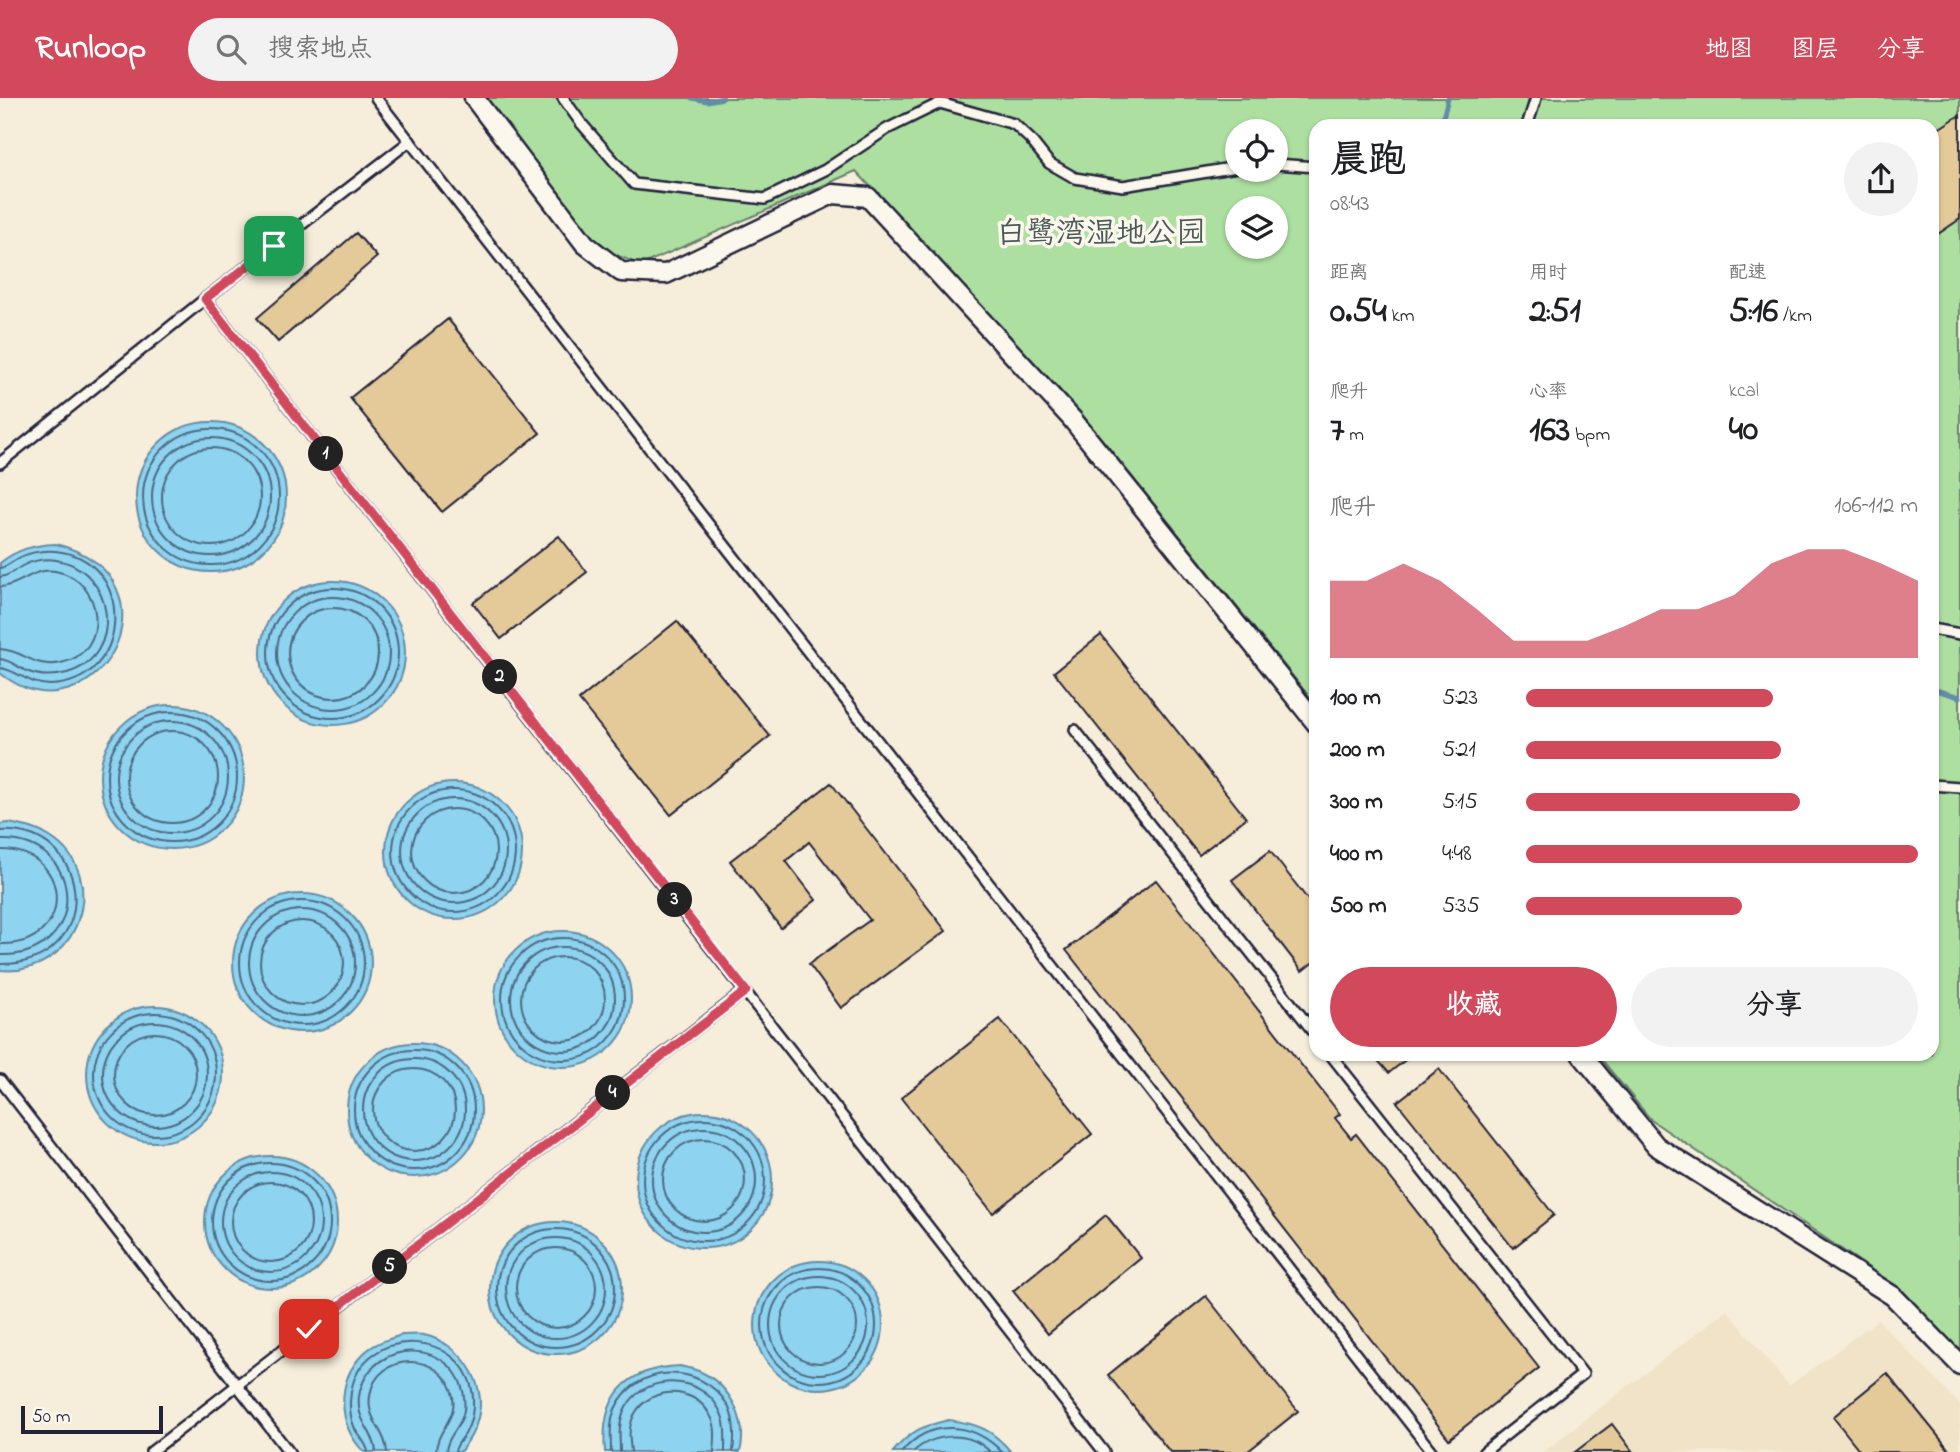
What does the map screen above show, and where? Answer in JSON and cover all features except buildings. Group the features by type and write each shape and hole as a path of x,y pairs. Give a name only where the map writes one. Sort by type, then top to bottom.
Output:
{"street":[{"path":"474,98 585,244 621,272 666,274 833,194 868,197 1072,419 1309,714"},
{"path":"1587,1061 1656,1146 1893,1296 1960,1365"}],"lane":[{"path":"376,98 1432,1452"},
{"path":"563,98 634,184 765,199 825,170 887,129 940,103 1014,124 1049,163 1075,178 1123,186 1225,169"},
{"path":"1529,119 1536,98"},
{"path":"0,463 205,299 410,141"},
{"path":"1288,165 1309,166"},
{"path":"205,299 1104,1452"},
{"path":"1939,630 1960,634"},
{"path":"1075,730 1309,1026"},
{"path":"1939,786 1960,787"},
{"path":"151,1452 746,991"},
{"path":"1336,1061 1583,1374 1484,1452"},
{"path":"0,1080 289,1452"}],"shaded area":[{"path":"1727,1310 1789,1386 1878,1320 1960,1405 1960,1452 1543,1452"}],"green space":[{"name":"白鹭湾湿地公园","path":"485,98 1960,98 1960,1352 1903,1291 1651,1120 1603,1061 1939,1061 1939,119 1309,119 1309,696 1080,412 856,171 641,265 594,246"}],"water":[{"path":"211,422 240,428 253,434 264,444 274,455 280,468 286,497 280,526 274,539 264,550 253,560 240,566 211,572 182,566 169,560 158,550 148,539 142,526 136,497 142,468 148,455 158,444 169,434 182,428"},
{"path":"56,544 96,563 117,590 122,620 114,650 95,675 68,690 35,691 0,673 0,563 26,549"},
{"path":"333,581 360,587 384,602 399,626 405,653 399,680 384,704 360,719 333,725 306,719 282,704 267,680 261,653 267,626 282,602 306,587"},
{"path":"172,705 200,710 223,726 239,749 244,777 239,805 223,828 200,844 172,849 144,844 121,828 105,805 100,777 105,749 121,726 144,710"},
{"path":"454,783 480,788 502,803 517,825 522,851 517,877 502,899 480,914 454,919 428,914 406,899 391,877 386,851 391,825 406,803 428,788"},
{"path":"9,823 45,834 69,854 80,875 82,898 78,921 67,942 50,958 27,968 0,970 0,824"},
{"path":"302,894 328,899 351,914 366,937 371,963 366,989 351,1012 328,1027 302,1032 276,1027 253,1012 238,989 233,963 238,937 253,914 276,899"},
{"path":"563,931 589,936 611,951 626,973 631,999 626,1025 611,1047 589,1062 563,1067 537,1062 515,1047 500,1025 495,999 500,973 515,951 537,936"},
{"path":"155,1006 181,1012 203,1026 217,1048 223,1074 217,1100 203,1122 181,1136 155,1142 129,1136 107,1122 93,1100 87,1074 93,1048 107,1026 129,1012"},
{"path":"414,1043 440,1048 462,1062 476,1084 481,1110 476,1136 462,1158 440,1172 414,1177 388,1172 366,1158 352,1136 347,1110 352,1084 366,1062 388,1048"},
{"path":"704,1112 730,1117 752,1132 767,1154 772,1180 767,1206 752,1228 730,1243 704,1248 678,1243 656,1228 641,1206 636,1180 641,1154 656,1132 678,1117"},
{"path":"271,1156 296,1161 318,1175 332,1197 337,1222 332,1247 318,1269 296,1283 271,1288 246,1283 224,1269 210,1247 205,1222 210,1197 224,1175 246,1161"},
{"path":"556,1222 581,1227 603,1241 617,1263 622,1288 617,1313 603,1335 581,1349 556,1354 531,1349 509,1335 495,1313 490,1288 495,1263 509,1241 531,1227"},
{"path":"819,1261 844,1265 865,1279 879,1300 883,1325 879,1350 865,1371 844,1385 819,1389 794,1385 773,1371 759,1350 755,1325 759,1300 773,1279 794,1265"},
{"path":"402,1335 424,1335 449,1346 460,1355 475,1378 480,1404 478,1418 473,1432 460,1452 364,1452 349,1429 343,1403 344,1390 354,1365 372,1347"},
{"path":"680,1366 712,1378 729,1395 742,1428 740,1452 605,1452 607,1416 620,1389 644,1373"},
{"path":"949,1420 984,1429 1011,1452 893,1452 917,1430"}],"waterway":[{"path":"692,98 707,101 723,98"},
{"path":"1443,119 1448,98"},
{"path":"1939,691 1960,697"}],"route":[{"path":"274,246 205,299 746,991 309,1329"}]}
